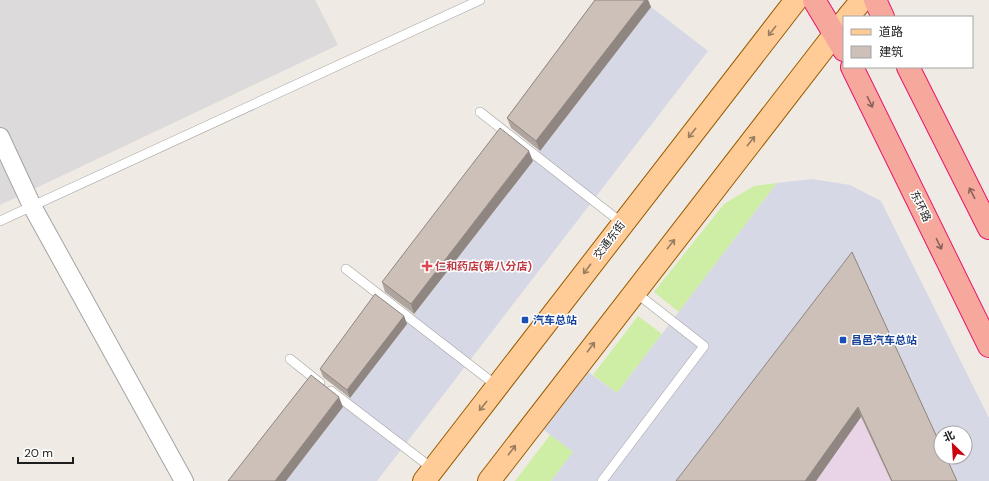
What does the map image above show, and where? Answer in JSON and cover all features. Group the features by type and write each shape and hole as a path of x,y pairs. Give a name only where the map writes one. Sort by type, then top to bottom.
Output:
{"highway":[{"path":"814,0 843,31"},
{"path":"875,0 883,16"},
{"name":"东环路","path":"852,68 989,346"},
{"path":"909,68 989,228"}],"main road":[{"name":"交通东街","path":"428,475 498,387 622,223 796,0"},
{"path":"852,16 862,0"},
{"path":"488,481 634,291 843,31"}],"street":[{"path":"0,137 32,206 184,481"}],"lane":[{"path":"0,220 480,0"},
{"path":"480,112 622,223"},
{"path":"346,269 498,387"},
{"path":"602,481 704,346 634,291"},
{"path":"290,359 428,475"}],"shaded area":[{"path":"0,0 315,0 338,45 0,205"},
{"path":"651,7 708,51 377,481 286,481"},
{"path":"812,179 850,185 881,201 989,418 989,481 956,481 949,465 973,465 973,425 933,425 933,431 855,263 688,481 551,481 573,452 540,427 584,369 617,393 777,183"},
{"path":"861,417 891,481 816,481"}],"green space":[{"path":"777,183 679,312 654,292 724,204 754,186"},
{"path":"638,316 662,334 617,393 593,375"},
{"path":"551,434 573,452 551,481 515,481"}],"building":[{"path":"595,0 645,0 536,141 507,118"},
{"path":"500,128 529,151 411,304 382,282"},
{"name":"昌邑汽车总站","path":"852,252 933,429 933,465 950,465 957,481 892,481 858,407 805,481 676,481"},
{"path":"375,294 404,316 347,390 320,369"},
{"path":"311,375 339,397 275,481 228,481"}],"place":[{"name":"仁和药店(第八分店)","path":"427,266"},
{"name":"汽车总站","path":"525,320"},
{"name":"昌邑汽车总站","path":"843,340"}]}
